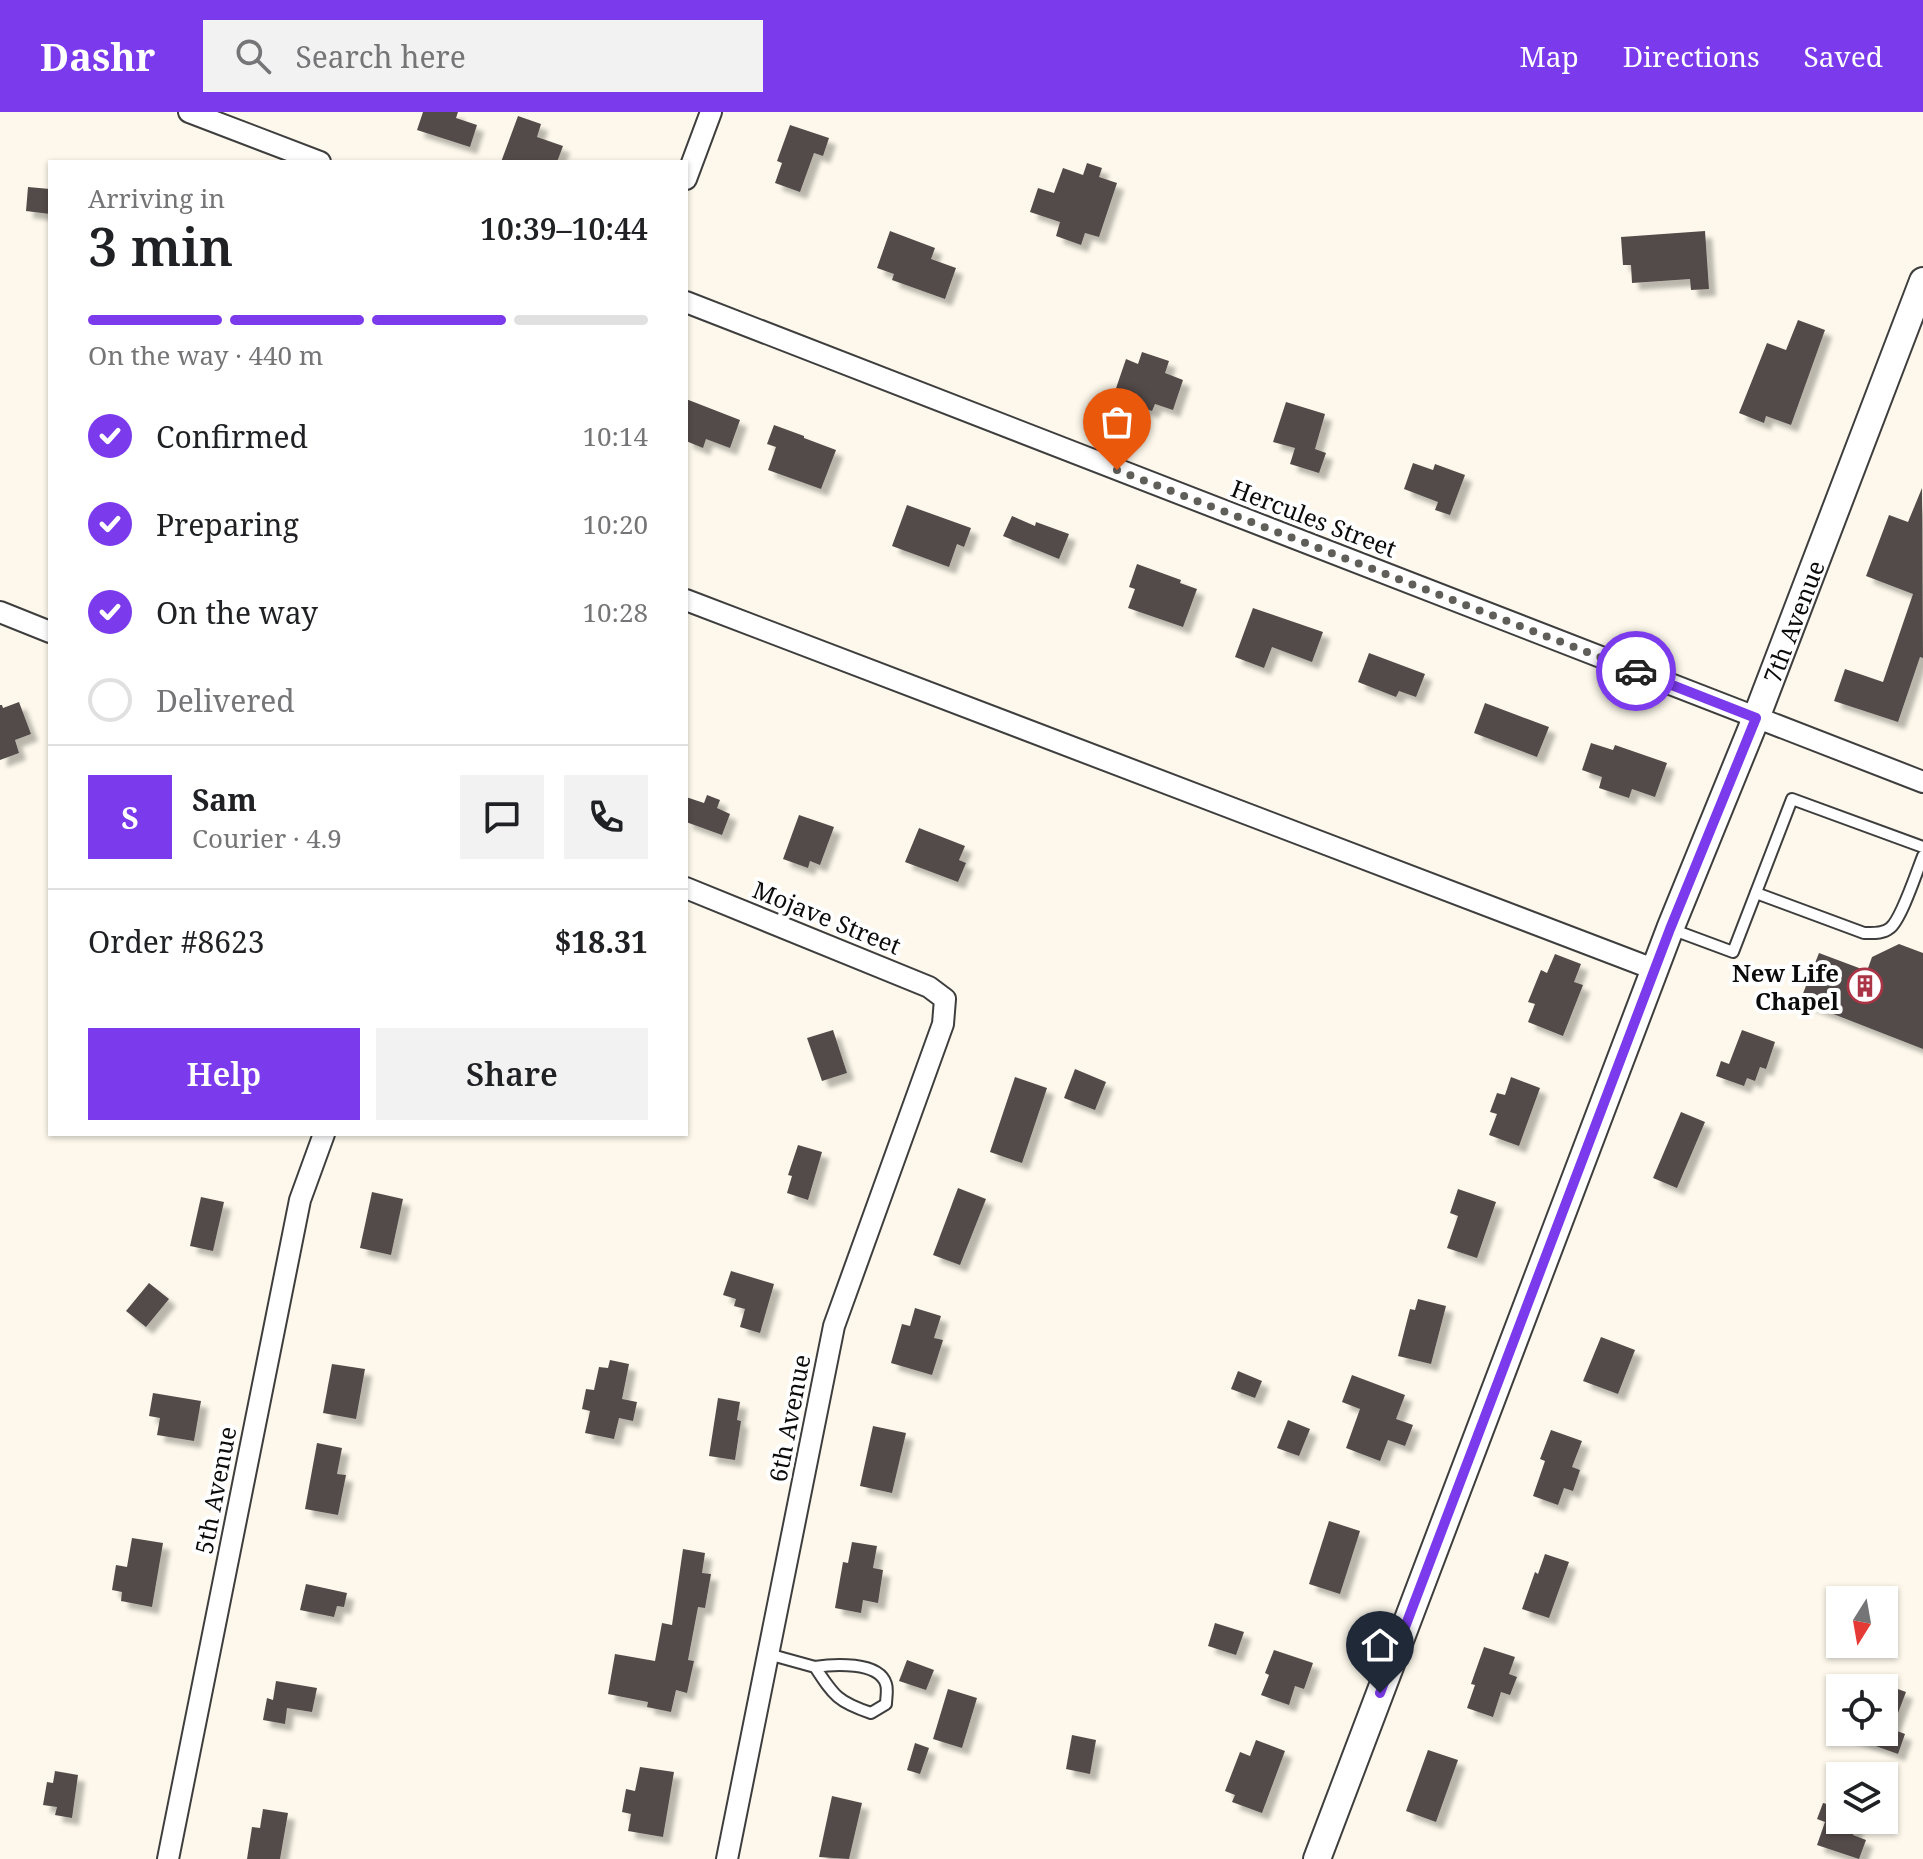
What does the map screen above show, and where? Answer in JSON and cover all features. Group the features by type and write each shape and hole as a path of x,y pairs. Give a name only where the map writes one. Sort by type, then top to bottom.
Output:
{"street":[{"path":"189,112 315,160"},
{"path":"688,174 711,112"},
{"name":"7th Avenue","path":"1317,1859 1670,929 1756,718 1923,281"},
{"name":"Hercules Street","path":"688,303 1923,782"},
{"path":"688,601 1656,970"},
{"path":"0,612 48,631"},
{"name":"Mojave Street","path":"688,889 929,987 945,999"},
{"name":"6th Avenue","path":"727,1859 834,1326 943,1024 945,999"},
{"name":"5th Avenue","path":"168,1859 300,1200 323,1136"}],"lane":[{"path":"1670,929 1733,952 1792,799 1923,847"},
{"path":"1756,893 1864,933 1878,933 1889,929 1896,920 1923,856"},
{"path":"768,1654 815,1667 838,1663 864,1668 882,1676 887,1686 886,1704 871,1713 846,1705 830,1690 815,1667"}],"building":[{"path":"423,112 458,112 456,118 477,125 470,147 417,130"},
{"path":"518,116 541,124 537,137 563,146 558,160 502,160"},
{"path":"790,125 829,138 823,156 814,153 800,192 775,183 782,163 777,161"},
{"path":"1087,163 1102,168 1099,177 1117,183 1099,237 1085,233 1081,245 1056,236 1060,222 1030,212 1038,188 1054,193 1063,168 1083,175"},
{"path":"28,187 48,189 48,214 26,211"},
{"path":"890,231 935,248 931,259 956,268 945,299 892,280 894,274 877,268"},
{"path":"1705,231 1709,289 1691,290 1690,279 1632,283 1631,265 1623,265 1621,237"},
{"path":"1798,320 1825,330 1791,425 1766,416 1764,423 1739,413 1767,343 1786,350"},
{"path":"1142,352 1169,361 1165,373 1183,380 1173,410 1155,404 1152,411 1113,397 1126,359 1138,364"},
{"path":"688,400 740,420 730,448 706,439 703,448 688,442"},
{"path":"1286,402 1325,414 1315,449 1326,453 1319,473 1290,464 1295,448 1273,442"},
{"path":"774,425 836,450 821,489 768,470 776,447 767,444"},
{"path":"1413,463 1433,470 1435,464 1465,475 1450,515 1435,510 1438,502 1404,489"},
{"path":"1922,488 1923,658 1920,657 1898,722 1834,701 1845,669 1883,682 1913,594 1866,576 1889,515 1908,522"},
{"path":"907,505 971,528 964,547 957,544 949,567 892,546"},
{"path":"1012,516 1035,526 1036,522 1069,534 1059,559 1003,536"},
{"path":"1137,564 1197,589 1183,627 1128,608 1135,589 1129,587"},
{"path":"1253,608 1323,632 1312,662 1272,647 1264,668 1235,657"},
{"path":"1369,653 1425,674 1416,697 1399,691 1396,697 1358,682"},
{"path":"19,702 31,734 15,740 19,753 0,760 0,705 3,708"},
{"path":"1485,703 1549,727 1537,757 1474,733"},
{"path":"1591,743 1613,750 1615,745 1667,763 1655,797 1632,789 1629,798 1599,788 1602,777 1582,770"},
{"path":"707,795 720,800 717,808 730,814 722,835 688,823 688,798 704,803"},
{"path":"799,815 834,827 820,865 810,861 808,868 783,859"},
{"path":"919,828 965,846 959,860 966,863 958,882 905,862"},
{"name":"New Life Chapel","path":"1899,944 1923,953 1923,1049 1800,1001 1819,953 1867,971 1872,957"},
{"path":"1555,954 1581,964 1574,982 1583,985 1563,1036 1528,1022 1535,1004 1528,1002 1541,970 1547,973"},
{"path":"833,1030 847,1073 822,1081 807,1038"},
{"path":"1742,1030 1775,1042 1766,1069 1760,1067 1755,1081 1747,1078 1744,1086 1716,1076 1721,1061 1729,1064"},
{"path":"1075,1069 1106,1082 1095,1110 1064,1098"},
{"path":"1015,1077 1047,1088 1022,1163 990,1152"},
{"path":"1511,1077 1540,1088 1519,1146 1489,1135 1497,1114 1490,1112 1497,1093 1505,1095"},
{"path":"1681,1112 1705,1122 1677,1188 1653,1178"},
{"path":"798,1145 822,1152 808,1200 787,1193 792,1176 788,1175"},
{"path":"958,1188 986,1199 960,1265 933,1255"},
{"path":"1458,1189 1496,1202 1477,1258 1447,1248 1458,1216 1450,1213"},
{"path":"372,1192 403,1199 391,1255 360,1248"},
{"path":"201,1197 224,1202 213,1251 190,1246"},
{"path":"731,1271 774,1284 760,1333 740,1327 745,1309 734,1306 736,1299 723,1295"},
{"path":"149,1283 169,1299 146,1327 126,1311"},
{"path":"1418,1299 1446,1306 1431,1364 1398,1356 1410,1309 1415,1310"},
{"path":"915,1308 941,1316 934,1338 943,1340 932,1375 891,1363 902,1324 910,1326"},
{"path":"1601,1337 1635,1350 1618,1394 1583,1381"},
{"path":"610,1360 629,1364 622,1399 637,1402 633,1421 619,1418 614,1439 585,1433 590,1411 582,1409 586,1389 594,1390 599,1367 608,1368"},
{"path":"332,1364 365,1369 356,1419 323,1413"},
{"path":"1238,1371 1262,1381 1255,1398 1231,1389"},
{"path":"1352,1375 1405,1395 1396,1419 1413,1425 1405,1446 1388,1440 1380,1461 1346,1448 1360,1409 1342,1402"},
{"path":"153,1393 201,1401 194,1441 157,1435 160,1418 149,1416"},
{"path":"718,1398 740,1402 737,1420 741,1421 735,1460 709,1456"},
{"path":"1288,1420 1310,1429 1299,1456 1277,1448"},
{"path":"873,1426 906,1433 892,1493 860,1486"},
{"path":"1551,1430 1582,1441 1572,1467 1580,1470 1573,1491 1564,1488 1558,1505 1533,1496 1545,1461 1540,1459"},
{"path":"317,1443 342,1448 337,1474 346,1475 338,1515 305,1509"},
{"path":"1329,1521 1360,1531 1340,1594 1309,1584"},
{"path":"132,1538 163,1543 152,1607 121,1601 122,1592 112,1590 116,1565 127,1567"},
{"path":"852,1542 877,1546 873,1568 883,1570 878,1603 863,1600 861,1613 835,1608 843,1562 848,1563"},
{"path":"683,1549 705,1553 702,1573 711,1574 705,1608 698,1607 688,1660 694,1661 687,1693 676,1690 671,1712 647,1707 648,1702 608,1694 615,1654 655,1661 662,1623 672,1625"},
{"path":"1545,1554 1569,1562 1549,1618 1522,1609"},
{"path":"306,1584 347,1593 344,1607 337,1606 334,1617 300,1610"},
{"path":"1215,1623 1244,1632 1236,1655 1208,1646"},
{"path":"1484,1647 1515,1657 1509,1674 1517,1677 1510,1695 1501,1692 1493,1717 1467,1708 1475,1685 1471,1684"},
{"path":"1274,1650 1313,1663 1304,1689 1295,1686 1289,1705 1261,1695"},
{"path":"907,1660 934,1670 926,1690 899,1681"},
{"path":"276,1681 317,1688 312,1712 287,1708 285,1724 263,1720 267,1698 273,1700"},
{"path":"948,1689 977,1698 962,1748 933,1739"},
{"path":"1898,1689 1906,1692 1898,1713"},
{"path":"1898,1731 1905,1734 1898,1754 1876,1746 1898,1746"},
{"path":"1072,1735 1096,1740 1090,1774 1066,1769"},
{"path":"1256,1740 1285,1751 1262,1813 1232,1802 1235,1795 1225,1791 1240,1752 1250,1756"},
{"path":"915,1743 929,1748 920,1774 907,1770"},
{"path":"1428,1750 1458,1760 1436,1822 1406,1811"},
{"path":"640,1767 674,1772 663,1837 628,1831 631,1814 622,1812 626,1789 635,1791"},
{"path":"55,1771 78,1775 72,1818 55,1815 57,1807 43,1805 47,1782 53,1783"},
{"path":"832,1796 862,1803 849,1859 819,1857"},
{"path":"1823,1803 1826,1804 1826,1834 1853,1834 1866,1840 1859,1859 1817,1845 1825,1822 1817,1819"},
{"path":"263,1809 288,1813 280,1859 247,1859 252,1827 260,1828"}],"way so far":[{"path":"1117,470 1636,671"}],"place":[{"name":"New Life Chapel","path":"1865,986"}],"route":[{"path":"1380,1693 1670,929 1756,718 1636,671"}]}
